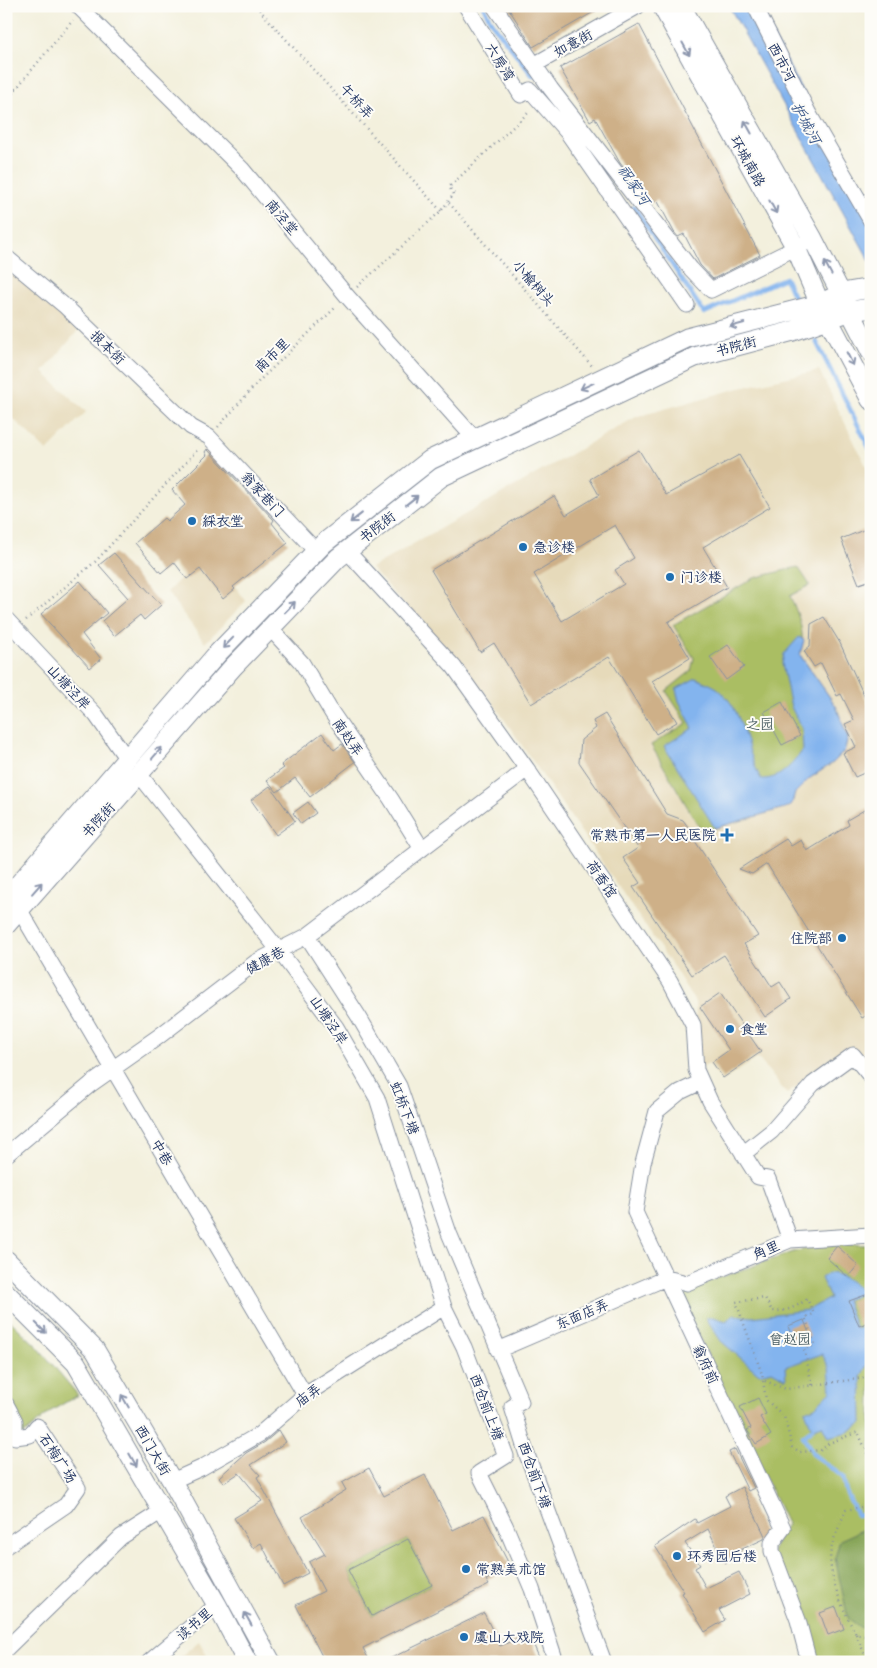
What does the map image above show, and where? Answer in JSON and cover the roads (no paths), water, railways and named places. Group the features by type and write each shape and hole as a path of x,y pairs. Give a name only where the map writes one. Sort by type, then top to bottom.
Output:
{"main road":[{"name":"环城南路","path":"662,6 796,248 824,311 871,400"},
{"name":"环城南路","path":"681,6 813,239 871,352"},
{"name":"书院街","path":"12,894 140,774 232,668 347,551 441,477 694,357 793,331 824,311 842,293 871,288"},
{"name":"书院街","path":"6,925 12,894 217,654 316,551 430,460 687,338 824,311 851,311 871,308"},
{"name":"西门大街","path":"6,1260 95,1350 172,1481 271,1662"},
{"name":"西门大街","path":"6,1294 76,1363 217,1605 246,1662"}],"street":[{"name":"六房湾","path":"466,6 521,95 530,90 540,102"},
{"path":"494,6 551,89 691,269 711,290 813,239"},
{"name":"如意街","path":"534,64 638,6"},
{"name":"西市河","path":"755,6 809,114 871,221"},
{"name":"南泾堂","path":"80,8 242,169 348,296 475,439"},
{"path":"551,89 540,102 567,132 687,305"},
{"name":"报本街","path":"6,257 66,307 191,427 209,437"},
{"name":"翁家巷门","path":"209,437 316,551"},
{"name":"荷香馆","path":"347,551 454,667 527,769 670,981 694,1025 696,1070 701,1082 710,1101 758,1178 768,1179 790,1240"},
{"name":"山塘泾岸","path":"11,624 96,715 127,759"},
{"name":"南赵弄","path":"270,628 302,663 332,713 391,799 422,849"},
{"name":"健康巷","path":"6,1155 91,1084 158,1038 256,962 280,952 307,936 527,769"},
{"name":"山塘泾岸","path":"140,774 336,1026 376,1098 444,1307"},
{"name":"中巷","path":"12,894 305,1395"},
{"name":"虹桥下塘","path":"307,936 359,1017 399,1086 449,1233 474,1295"},
{"path":"743,1154 772,1131 813,1084 852,1055 871,1078"},
{"name":"翁府前","path":"701,1082 680,1092 657,1111 643,1163 635,1212 783,1528 772,1543 772,1551 798,1620 809,1662"},
{"name":"角里","path":"666,1278 687,1284 790,1240 871,1235"},
{"name":"东面店弄","path":"498,1350 666,1278"},
{"name":"西仓前下塘","path":"474,1295 521,1402 512,1407 526,1452 604,1662"},
{"name":"庙弄","path":"172,1481 201,1468 260,1434 305,1395 444,1307"},
{"name":"西仓前上塘","path":"444,1307 464,1347 506,1456 479,1473 505,1525 532,1589 556,1662"},
{"name":"石梅广场","path":"6,1404 15,1421 15,1437 30,1435 38,1426 78,1488 66,1505 6,1546"},
{"path":"506,1456 526,1452"},
{"path":"6,1649 121,1537 162,1511"},
{"name":"读书里","path":"149,1662 217,1605"}],"water":[{"name":"护城河","path":"729,6 758,6 871,224 871,263"},
{"path":"799,637 804,640 800,655 836,706 848,738 844,751 834,762 810,778 795,793 791,806 715,828 664,746 693,728 679,701 676,689 696,678 717,688 726,697 739,719 761,779 774,777 795,761 803,750 802,729 791,707 782,664 784,654"},
{"path":"829,1273 839,1275 848,1280 862,1293 846,1300 856,1329 871,1325 871,1358 861,1376 862,1423 848,1432 828,1437 822,1425 812,1429 805,1411 815,1407 831,1391 829,1367 822,1354 785,1367 786,1379 772,1371 759,1374 721,1341 706,1318 713,1317 726,1321 734,1315 752,1317 808,1310 830,1298 821,1278"}],"waterway":[{"name":"祝家河","path":"483,6 492,23 533,76"},
{"name":"祝家河","path":"634,207 704,313 785,278 795,299"},
{"path":"816,341 871,451"},
{"path":"812,1429 803,1436 814,1455 843,1477 846,1492 857,1515 871,1513"}],"place":[{"name":"綵衣堂","path":"192,521"},
{"name":"急诊楼","path":"523,547"},
{"name":"门诊楼","path":"670,577"},
{"name":"常熟市第一人民医院","path":"727,835"},
{"name":"住院部","path":"842,938"},
{"name":"食堂","path":"730,1029"},
{"name":"环秀园后楼","path":"677,1556"},
{"name":"常熟美术馆","path":"466,1569"},
{"name":"虞山大戏院","path":"464,1637"}],"park label":[{"name":"之园","path":"760,724"},
{"name":"曾赵园","path":"790,1339"}]}
